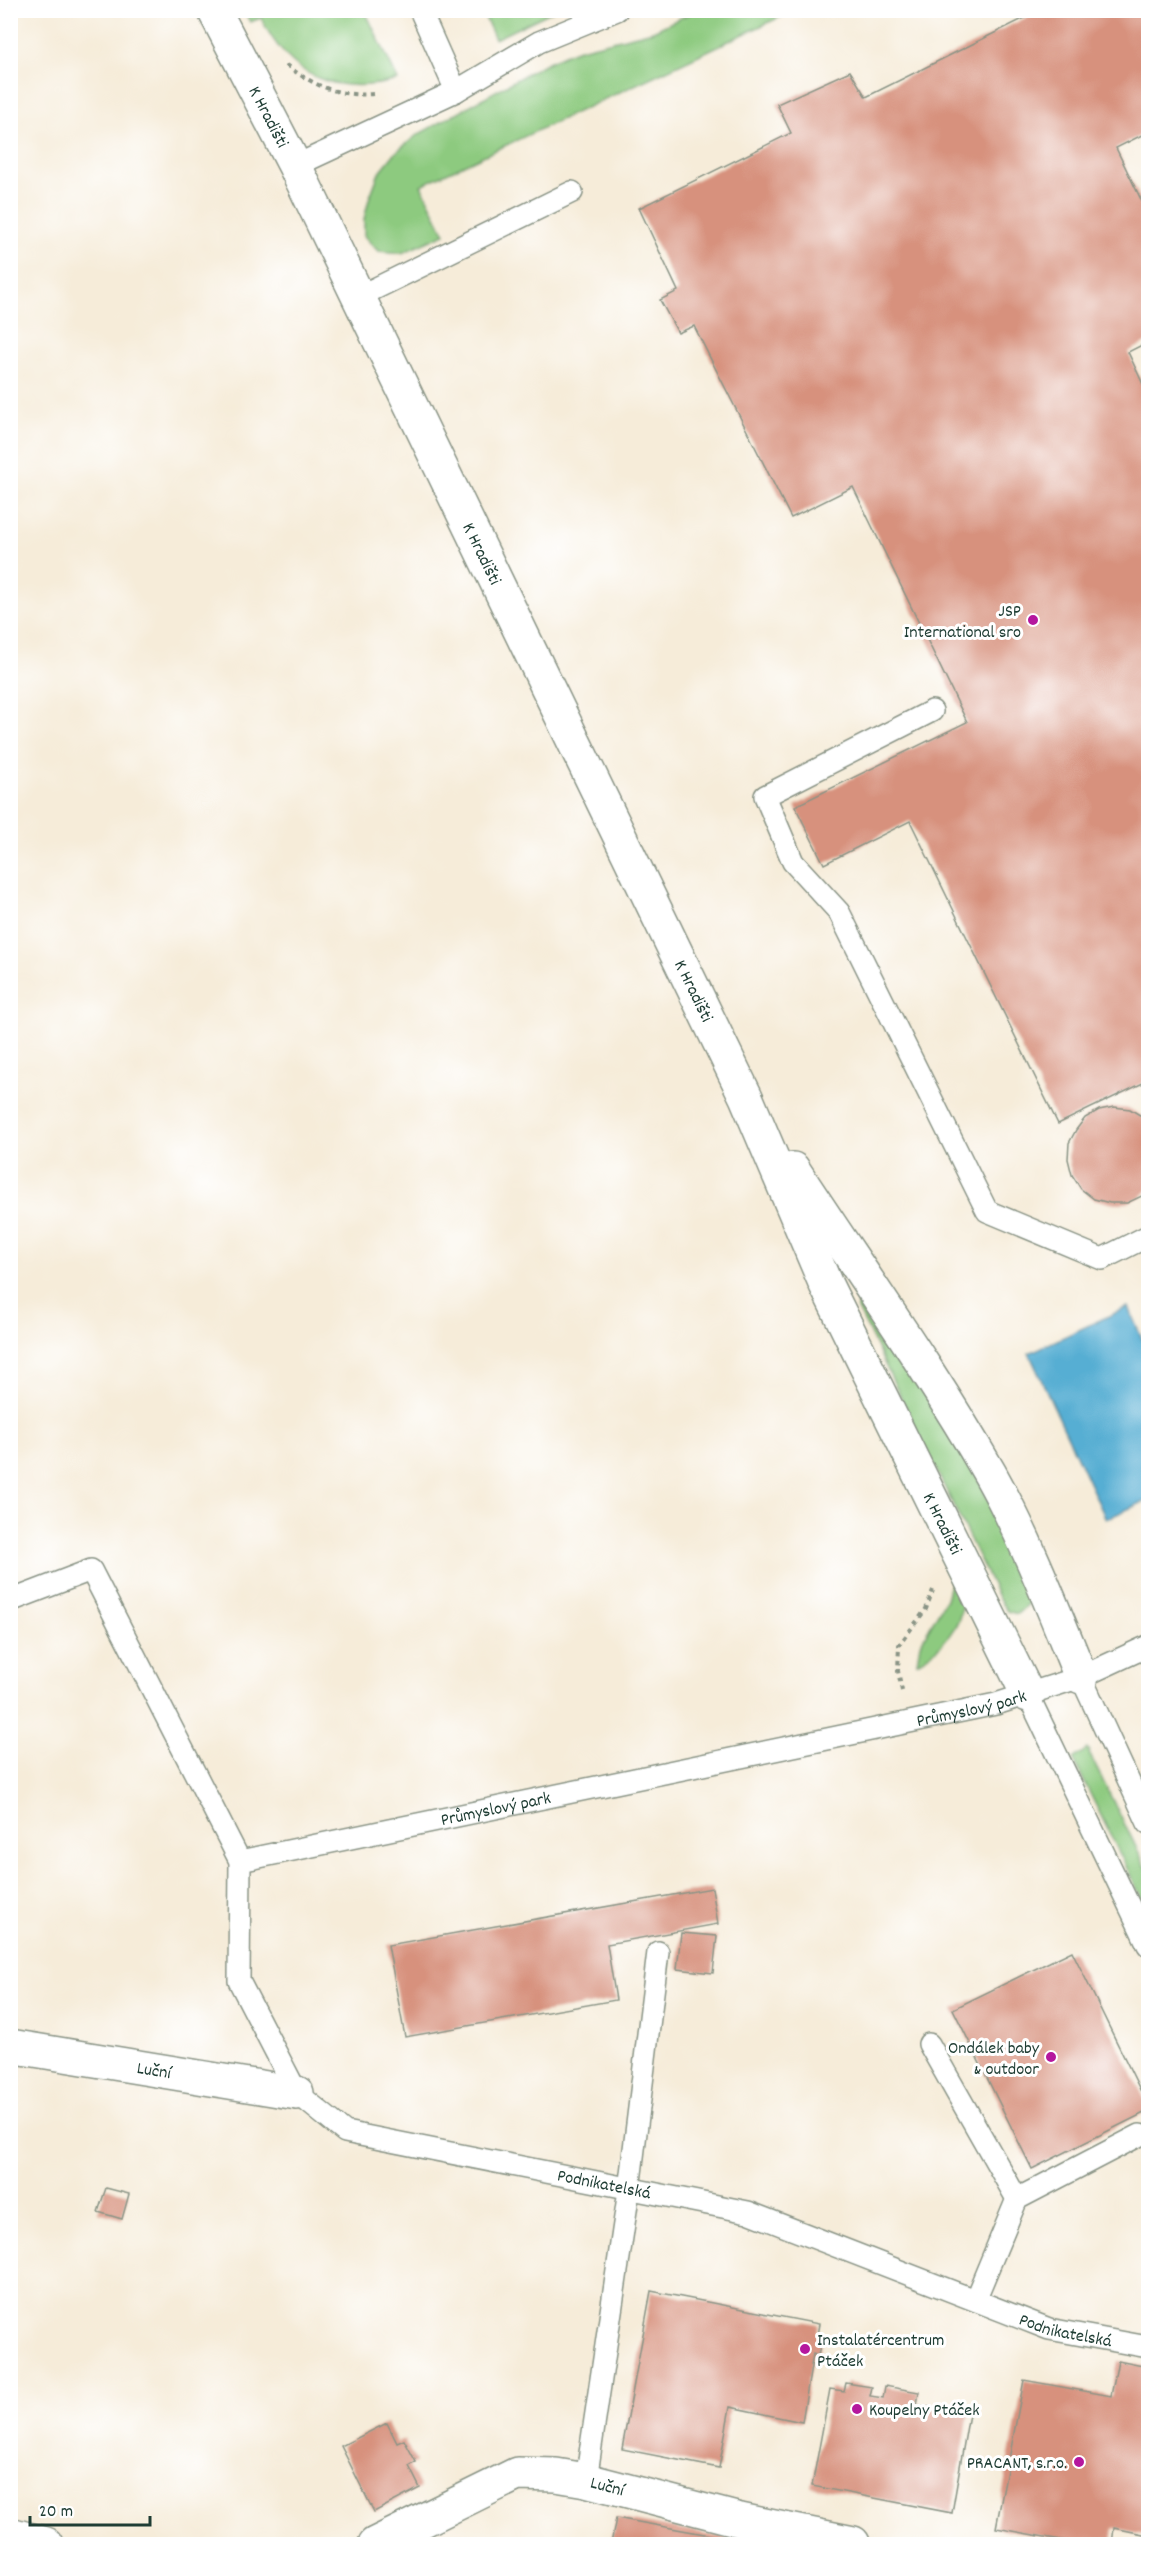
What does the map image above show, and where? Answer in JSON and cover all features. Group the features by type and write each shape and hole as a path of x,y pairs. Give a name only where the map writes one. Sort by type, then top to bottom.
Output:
{"street":[{"name":"K Hradišti","path":"214,10 295,166 746,1097 826,1285 1028,1695"},
{"name":"K Hradišti","path":"746,1097 935,1384 990,1476 1045,1589 1082,1677"},
{"name":"Luční","path":"10,2046 297,2093"},
{"name":"Luční","path":"375,2544 516,2474 556,2475 586,2480 740,2520 853,2542"},
{"path":"10,2535 46,2544"}],"lane":[{"path":"420,10 456,91"},
{"path":"295,166 456,91 539,42 605,13"},
{"path":"358,297 572,192"},
{"path":"932,711 765,796 793,862 839,912 987,1211 1102,1259 1149,1236"},
{"path":"10,1601 91,1570 240,1861"},
{"name":"Průmyslový park","path":"240,1861 996,1704 1082,1677 1149,1646"},
{"name":"K Hradišti","path":"1082,1677 1149,1823"},
{"name":"K Hradišti","path":"1028,1695 1149,1946"},
{"name":"Podnikatelská","path":"240,1861 239,1981 297,2093 345,2132 748,2212 1048,2329 1149,2347"},
{"path":"586,2480 629,2190 657,1952"},
{"path":"930,2044 1017,2199"},
{"path":"975,2300 1017,2199 1140,2135"}],"path":[{"path":"279,58 308,81 334,92 359,95 377,93"}],"green space":[{"path":"697,10 793,11 421,185 445,234 402,253 378,251 364,236 364,219 379,173 395,153 417,135 546,63 576,50 653,31"},
{"path":"244,11 365,11 398,80 354,86 317,78 300,68 286,55 273,39 261,18 250,22"},
{"path":"482,11 553,11 495,39"},
{"path":"863,1296 964,1446 1032,1596 1017,1614 1007,1611 1000,1601 857,1307 859,1297"},
{"path":"951,1560 962,1596 959,1617 942,1643 917,1662 920,1644 946,1599 951,1580"},
{"path":"1087,1749 1148,1871 1148,1911 1073,1759"}],"water":[{"path":"1128,1307 1148,1352 1148,1500 1106,1519 1029,1353"}],"building":[{"name":"JSP International sro","path":"1041,10 1148,10 1148,132 1116,148 1148,214 1148,342 1128,352 1148,395 1148,1089 1145,1082 1058,1124 910,821 824,864 795,806 967,722 853,487 791,518 694,326 678,333 660,300 678,291 639,208 791,133 777,104 850,71 866,97"},
{"path":"1114,1107 1130,1109 1148,1120 1148,1190 1142,1196 1127,1203 1110,1203 1094,1199 1081,1189 1072,1175 1068,1159 1069,1143 1085,1118 1099,1110"},
{"path":"712,1888 718,1924 607,1944 616,2000 405,2037 388,1945"},
{"path":"681,1933 717,1936 713,1973 677,1969"},
{"name":"Ondálek baby & outdoor","path":"1072,1951 1148,2106 1148,2111 1032,2169 953,2009"},
{"path":"106,2188 129,2194 122,2219 98,2212"},
{"path":"651,2291 819,2324 817,2335 822,2336 818,2356 813,2354 802,2422 730,2407 719,2468 622,2449"},
{"name":"PRACANT, s.r.o.","path":"1118,2361 1148,2367 1148,2535 1114,2528 1112,2544 1083,2544 996,2528 1024,2380 1111,2396"},
{"path":"846,2383 872,2387 870,2396 883,2398 885,2386 919,2392 917,2405 969,2414 952,2513 812,2486 830,2389 844,2391"},
{"path":"387,2423 397,2443 404,2440 416,2462 409,2466 420,2488 374,2512 341,2446"},
{"path":"616,2518 754,2543 611,2544"}],"place":[{"name":"JSP International sro","path":"1033,620"},
{"name":"Ondálek baby & outdoor","path":"1051,2057"},
{"name":"Instalatércentrum Ptáček","path":"805,2349"},
{"name":"Koupelny Ptáček","path":"857,2409"},
{"name":"PRACANT, s.r.o.","path":"1079,2462"}]}
